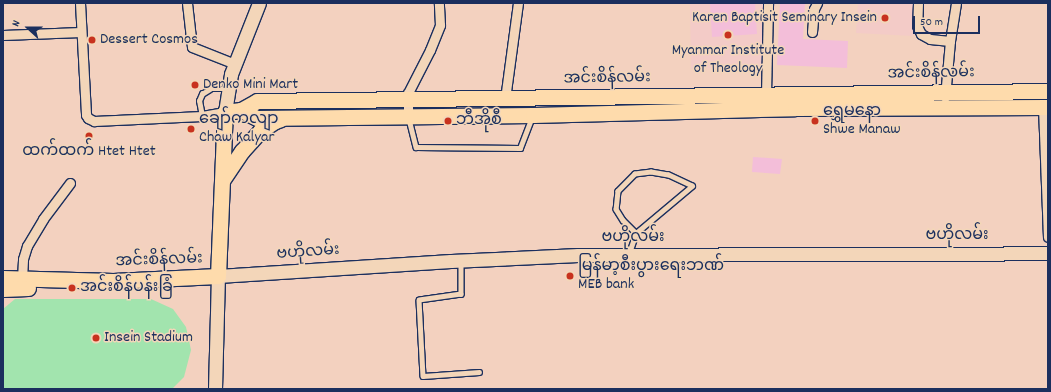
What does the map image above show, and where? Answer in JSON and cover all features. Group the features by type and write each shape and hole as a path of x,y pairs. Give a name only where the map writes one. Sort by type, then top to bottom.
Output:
{"main road":[{"path":"225,112 228,89 235,64 259,3"},
{"name":"အင်းစိန်လမ်း","path":"241,110 257,118 289,116 533,115 705,110 795,101 945,92 1048,90"},
{"name":"အင်းစိန်လမ်း","path":"3,278 114,281 218,276 225,112 241,110 257,101 766,94 795,101 946,108 1046,107"},
{"path":"705,110 706,95"},
{"path":"593,97 594,113"},
{"name":"အင်းစိန်လမ်း","path":"223,179 242,151 260,130 275,121 289,116"},
{"name":"ဗဟိုလမ်း","path":"218,276 461,260 628,255 1048,253"},
{"path":"215,389 218,276"},
{"path":"3,289 30,288 48,279"}],"street":[{"path":"80,3 86,115 88,118 94,121 202,116 225,112"},
{"path":"187,3 192,47 235,64"},
{"path":"408,116 408,93 430,50 440,25 440,3"},
{"path":"505,98 518,3"},
{"path":"766,94 768,3"},
{"path":"812,32 814,9 817,3"},
{"path":"918,3 917,26 922,34 930,39 950,41"},
{"path":"946,108 945,92 950,41 956,3"},
{"path":"3,35 81,32"},
{"path":"1046,107 1048,238"},
{"path":"22,279 23,259 27,246 43,219 70,183"}],"lane":[{"path":"202,116 199,101 202,94 210,89 228,89"},
{"path":"408,116 416,147 520,148 533,115"},
{"path":"628,255 636,233 692,186 668,175 651,172 635,174 618,191 616,208 623,220 636,233"},
{"path":"461,260 461,294 419,300 424,376 479,372"}],"shaded area":[{"name":"Myanmar Institute of Theology","path":"690,3 765,3 767,66 691,69"},
{"name":"Karen Baptisit Seminary Insein","path":"858,3 915,3 913,36 856,33"}],"green space":[{"name":"Insein Stadium","path":"15,299 151,299 173,309 186,327 191,350 184,377 172,389 3,389 3,309"}],"building":[{"path":"710,3 755,4 757,34 712,37"},
{"path":"780,3 805,3 803,39 848,41 847,68 777,65"},
{"path":"753,157 782,159 780,174 752,172"}],"place":[{"name":"Karen Baptisit Seminary Insein","path":"885,18"},
{"name":"Myanmar Institute of Theology","path":"728,35"},
{"name":"Dessert Cosmos","path":"92,40"},
{"name":"Denko Mini Mart","path":"195,85"},
{"name":"ဘီအိုစီ","path":"448,121"},
{"name":"ရွှေမနော Shwe Manaw","path":"815,121"},
{"name":"ချော်ကလျာ Chaw Kalyar","path":"191,129"},
{"name":"ထက်ထက် Htet Htet","path":"89,136"},
{"name":"မြန်မာ့စီးပွားရေးဘဏ် MEB bank","path":"570,276"},
{"name":"အင်းစိန်ပန်းခြံ","path":"72,288"},
{"name":"Insein Stadium","path":"96,338"}]}
